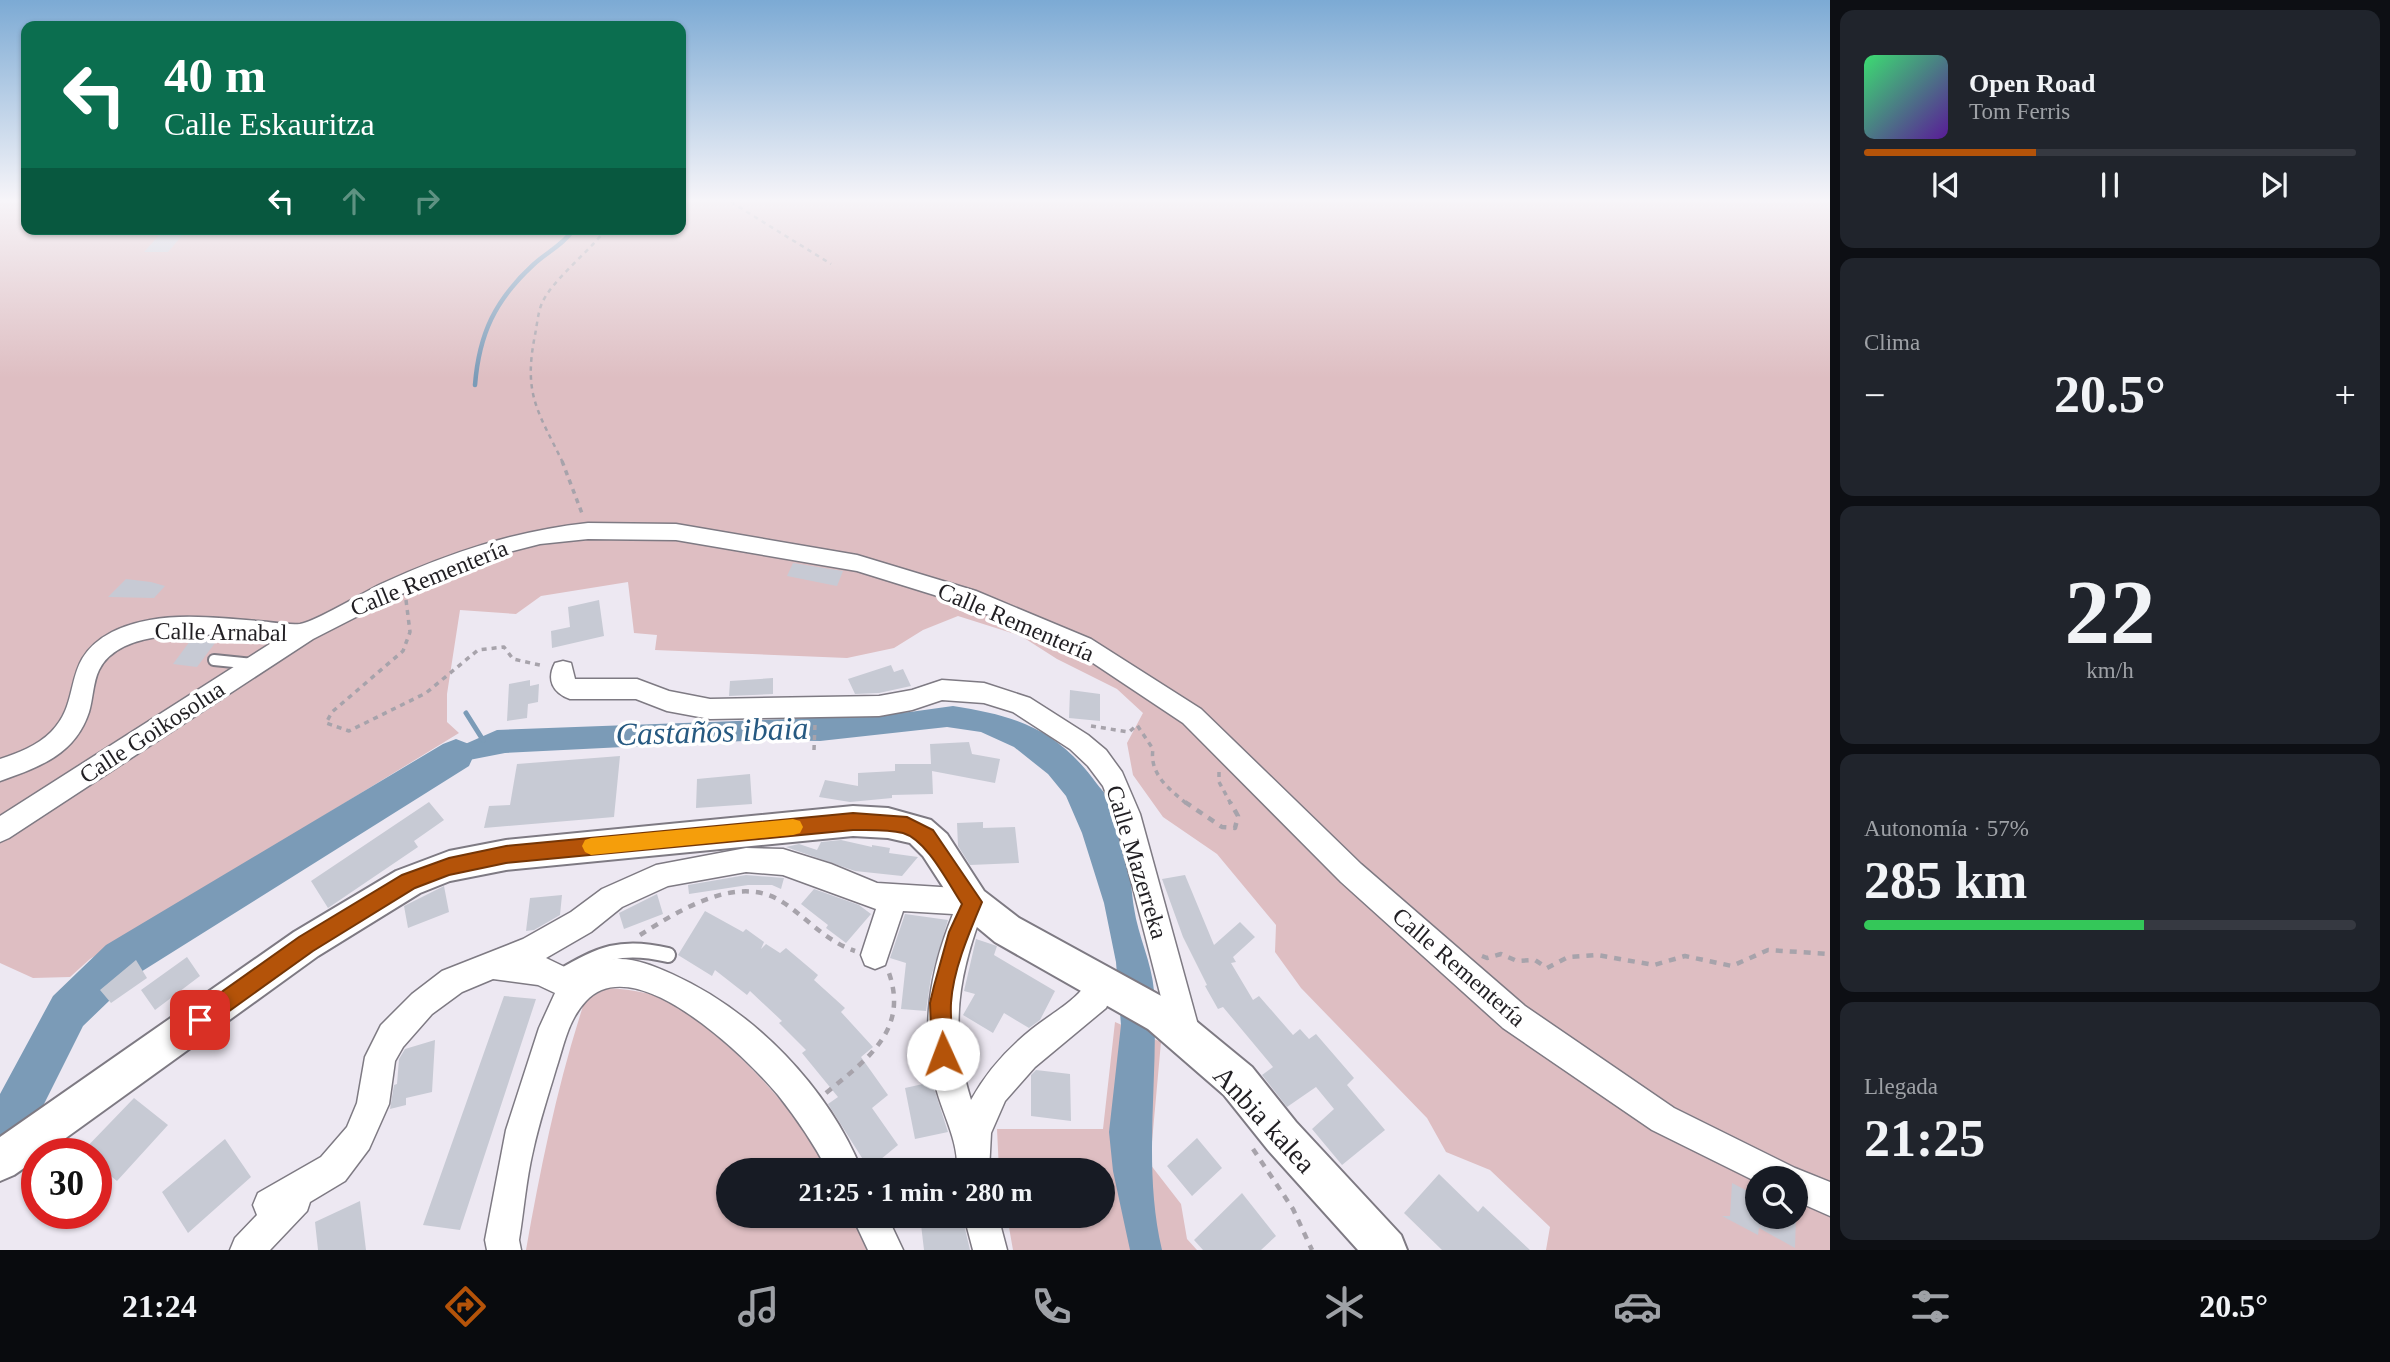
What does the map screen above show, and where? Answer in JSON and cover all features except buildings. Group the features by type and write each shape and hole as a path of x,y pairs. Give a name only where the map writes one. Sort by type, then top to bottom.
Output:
{"street":[{"name":"Calle Rementería","path":"305,633 404,583 480,552 540,536 588,531 676,532 857,563 968,597 1083,645 1192,716 1351,873 1514,1017 1663,1119 1759,1166"},
{"name":"Calle Arnabal","path":"0,770 36,758 61,741 75,720 90,664 114,642 142,630 169,626 305,633"},
{"name":"Calle Goikosolua","path":"0,830 305,633"},
{"name":"Calle Mazerreka","path":"563,670 564,685 570,690 637,689 667,701 710,709 879,705 955,689 999,697 1021,705 1054,724 1097,758 1113,780 1130,826 1174,1028"},
{"name":"Anbia kalea","path":"15,1151 306,944 408,882 449,866 506,855 567,848 853,821 888,823 907,826 927,836 972,902 1007,930 1174,1028 1238,1081 1282,1136 1386,1250"},
{"path":"270,1205 333,1169 358,1138 373,1104 380,1057 391,1036 422,1004 452,981 532,950 581,922 612,898 666,874 746,860 783,862 831,877 877,896 972,902 948,968 941,1003 943,1054 972,1158"},
{"path":"875,956 893,898"},
{"path":"493,965 544,971 568,984 605,973 623,971 674,988 714,1012 745,1037 777,1072 837,1158"},
{"path":"973,1158 975,1132 990,1095 1025,1053 1096,998 1099,983"},
{"path":"504,1250 502,1240 518,1142 550,1040 567,1000 568,984"},
{"path":"247,1250 307,1186"},
{"path":"1808,1189 1830,1199"},
{"path":"875,1228 886,1250"},
{"path":"984,1228 990,1250"}],"lane":[{"path":"214,660 256,665"},
{"path":"568,984 592,958 617,949 641,947 668,955"}],"path":[{"path":"578,260 541,303 529,365 533,398 572,482 588,531"},
{"path":"825,260 831,264"},
{"path":"404,583 410,632 403,652 332,712 326,723 349,731 426,693 478,650 504,647 513,659 563,670"},
{"path":"814,750 816,712"},
{"path":"1054,724 1069,718 1085,726 1107,727 1129,733 1137,725 1153,749 1151,762 1166,787 1206,818 1222,827 1235,828 1237,816 1219,782 1217,761"},
{"path":"617,949 690,907 748,890 762,891 781,900 836,946 875,956 895,986 897,1004 890,1028 878,1047 863,1063 806,1110"},
{"path":"1479,955 1487,958 1501,954 1517,961 1535,960 1547,968 1568,957 1597,955 1654,965 1685,956 1732,966 1768,950 1830,954"},
{"path":"1250,1144 1293,1209 1311,1250"}],"shaded area":[{"path":"0,260 1830,260 1830,1250 1546,1250 1550,1227 1490,1170 1446,1152 1427,1118 1301,988 1275,952 1276,925 1217,854 1163,817 1133,775 1127,743 1143,713 1117,689 1057,659 1021,636 958,616 923,630 894,648 847,658 655,650 657,635 634,633 628,582 541,596 516,614 460,610 447,694 447,722 459,733 90,959 70,977 33,978 0,963"},
{"path":"608,988 655,995 685,1009 744,1061 776,1095 817,1151 821,1158 716,1158 716,1228 858,1228 869,1250 526,1250 551,1124 585,1000"},
{"path":"1115,1022 1161,1042 1150,1164 1181,1204 1187,1239 1197,1250 1013,1250 1009,1228 1115,1228 1115,1158 998,1158 997,1129 1103,1129"}],"water":[{"path":"953,706 997,715 1034,728 1067,750 1116,809 1126,844 1136,918 1151,970 1154,991 1152,1154 1156,1218 1162,1250 1130,1250 1115,1180 1115,1158 1112,1158 1109,1132 1121,1025 1116,962 1104,903 1082,833 1066,796 1048,774 1014,747 981,732 947,727 820,741 764,740 505,753 464,761 418,777 447,752 497,730 910,712"}],"waterway":[{"path":"475,385 480,350 491,319 508,291 538,260"},
{"path":"466,713 483,740"},
{"name":"Castaños ibaia","path":"0,1141 68,1011 121,960 456,755"}],"slow traffic":[{"path":"591,846 793,827"}],"route":[{"path":"200,1020 306,944 408,882 449,866 506,855 567,848 853,821 888,823 919,830 935,845 972,902 959,932 944,986 941,1003 943,1054"}]}
